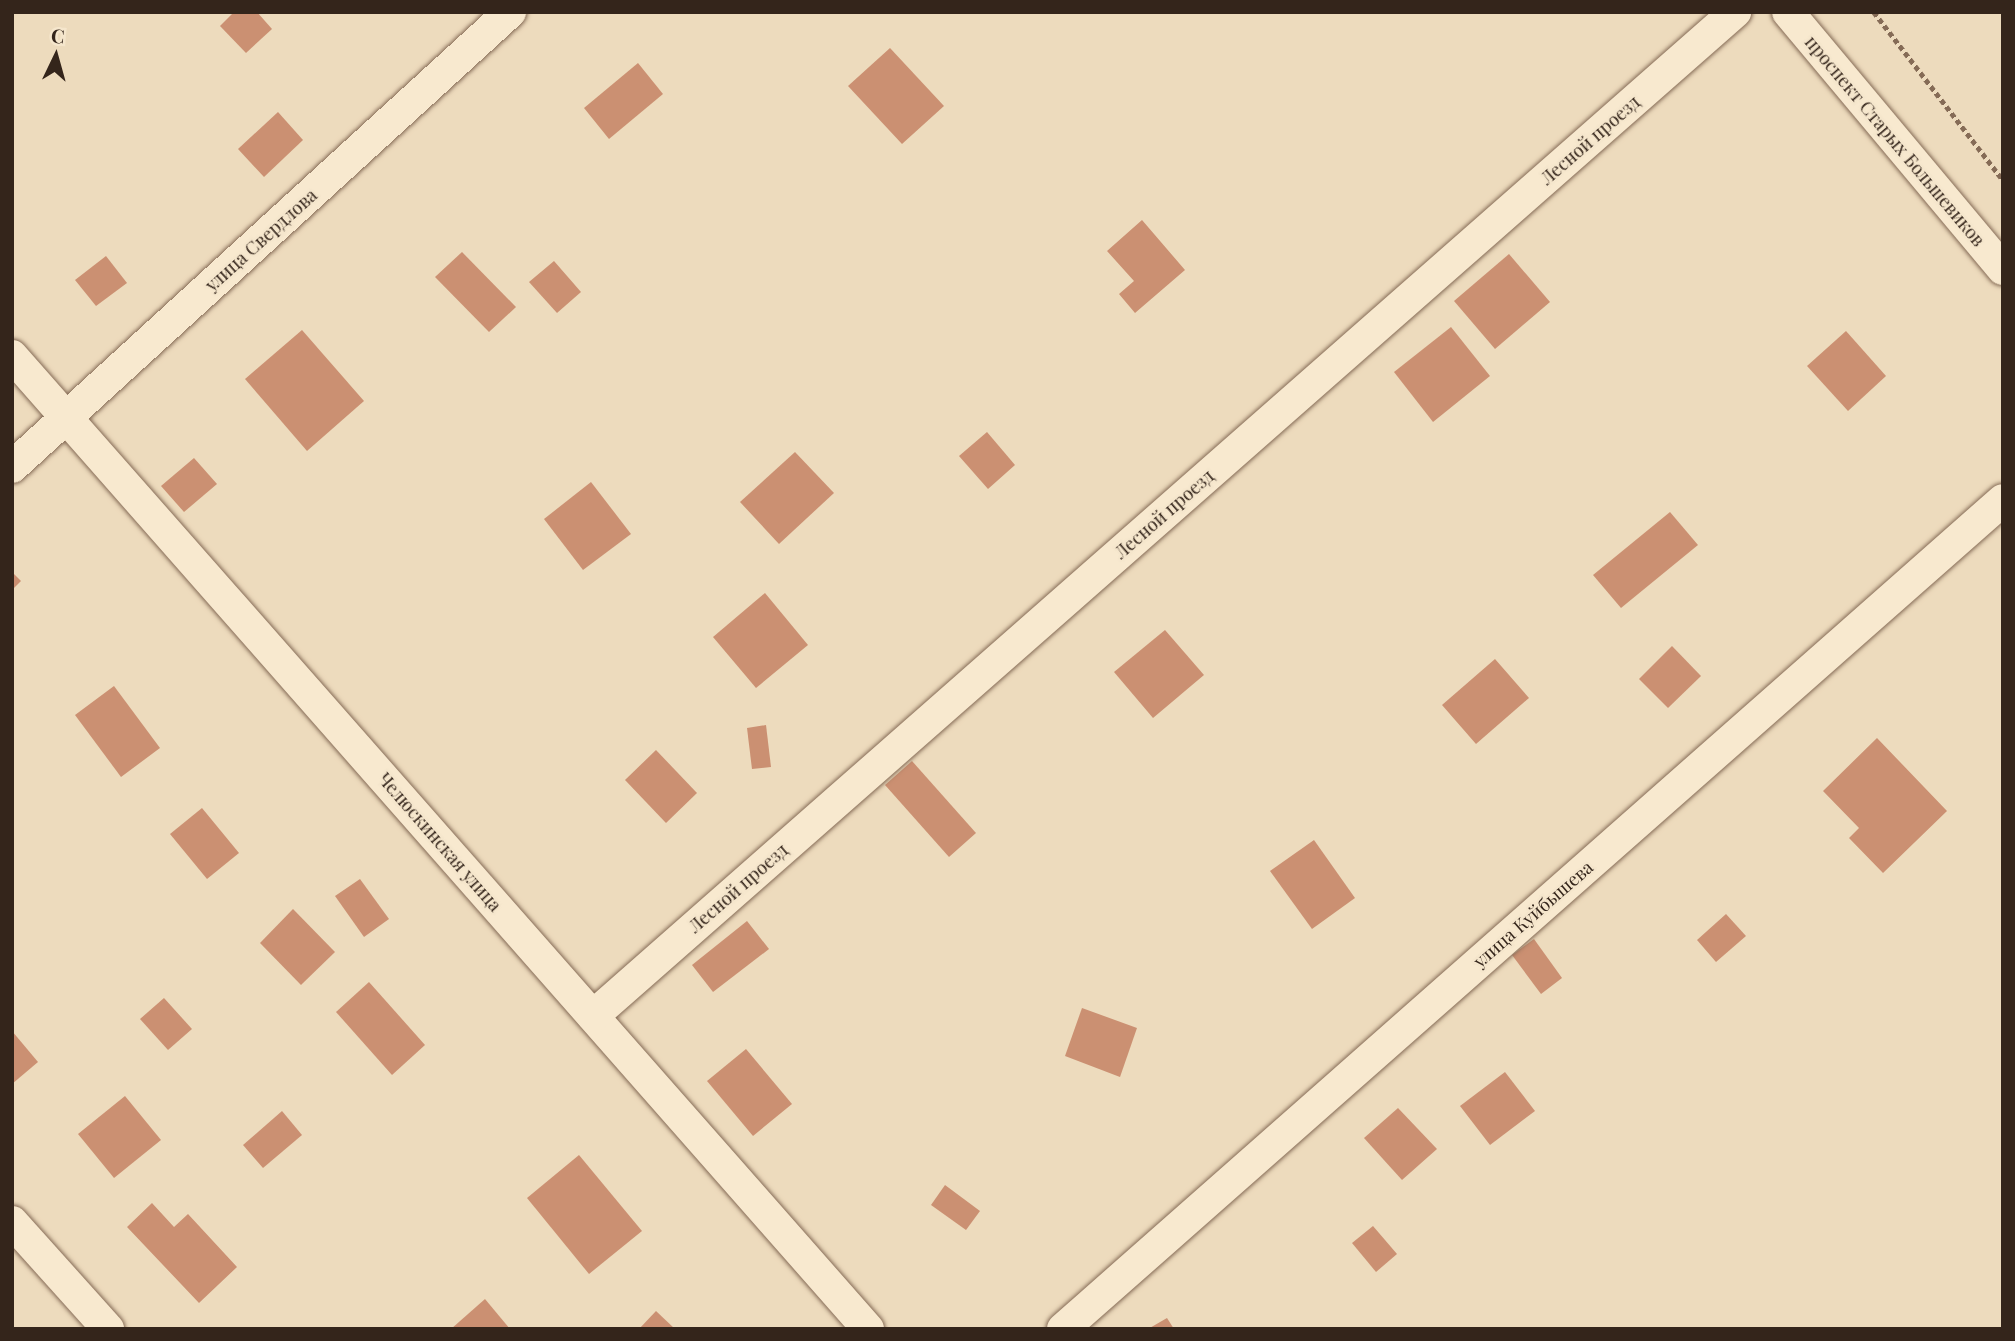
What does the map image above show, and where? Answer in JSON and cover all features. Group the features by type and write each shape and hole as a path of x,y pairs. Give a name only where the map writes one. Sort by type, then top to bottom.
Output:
{"street":[{"name":"улица Свердлова","path":"12,467 510,12"},
{"name":"Лесной проезд","path":"593,1016 1735,12"},
{"name":"проспект Старых Большевиков","path":"1788,12 2003,269"},
{"name":"Челюскинская улица","path":"12,356 868,1329"},
{"name":"улица Куйбышева","path":"1062,1329 2003,500"},
{"path":"12,1222 108,1329"}],"path":[{"path":"1874,12 2003,180"}],"building":[{"path":"234,12 257,12 272,29 246,53 220,26"},
{"path":"890,48 944,106 902,144 848,86"},
{"path":"638,63 663,94 609,139 584,108"},
{"path":"278,112 303,140 264,177 238,149"},
{"path":"1142,220 1185,270 1135,313 1119,294 1134,281 1107,251"},
{"path":"462,252 516,307 489,332 435,277"},
{"path":"1509,254 1550,302 1495,349 1454,301"},
{"path":"106,256 127,283 96,306 75,280"},
{"path":"554,261 581,292 557,313 529,282"},
{"path":"1451,327 1490,376 1433,422 1394,372"},
{"path":"302,330 364,401 307,451 245,379"},
{"path":"1846,331 1886,376 1848,411 1807,366"},
{"path":"987,432 1015,465 988,489 959,456"},
{"path":"795,452 834,493 779,544 740,502"},
{"path":"194,458 217,484 184,512 161,486"},
{"path":"591,482 631,534 583,570 544,519"},
{"path":"1670,512 1698,545 1621,608 1593,575"},
{"path":"12,572 21,581 12,590"},
{"path":"765,593 808,645 756,688 713,637"},
{"path":"1165,630 1204,675 1153,718 1114,672"},
{"path":"1672,646 1701,676 1668,708 1639,679"},
{"path":"1495,659 1529,698 1476,744 1442,705"},
{"path":"114,686 160,748 121,777 75,715"},
{"path":"766,725 771,767 752,769 747,728"},
{"path":"1877,738 1947,811 1883,873 1849,838 1859,828 1823,791"},
{"path":"656,750 697,793 666,823 625,780"},
{"path":"912,761 976,833 949,857 885,785"},
{"path":"202,808 239,853 207,879 170,834"},
{"path":"1314,840 1355,898 1312,929 1270,871"},
{"path":"360,879 389,919 364,937 335,896"},
{"path":"293,909 335,952 301,985 260,943"},
{"path":"1726,914 1746,936 1716,962 1697,940"},
{"path":"747,921 769,949 713,992 692,965"},
{"path":"1534,939 1562,978 1541,994 1512,955"},
{"path":"369,982 425,1045 392,1075 336,1012"},
{"path":"164,998 192,1029 168,1050 140,1019"},
{"path":"1082,1008 1137,1028 1120,1077 1065,1056"},
{"path":"12,1031 38,1062 12,1084"},
{"path":"746,1049 792,1104 753,1136 707,1081"},
{"path":"1505,1072 1535,1111 1490,1145 1460,1106"},
{"path":"125,1096 161,1140 114,1178 78,1134"},
{"path":"1398,1108 1437,1149 1402,1180 1364,1138"},
{"path":"282,1111 302,1135 263,1168 243,1145"},
{"path":"579,1155 642,1231 589,1274 527,1198"},
{"path":"945,1185 980,1211 966,1230 931,1205"},
{"path":"152,1203 174,1227 188,1214 237,1267 199,1303 127,1227"},
{"path":"1373,1226 1397,1254 1376,1272 1352,1243"},
{"path":"485,1299 510,1329 451,1329"},
{"path":"656,1311 675,1329 639,1329"},
{"path":"1167,1318 1174,1329 1148,1329"}]}
